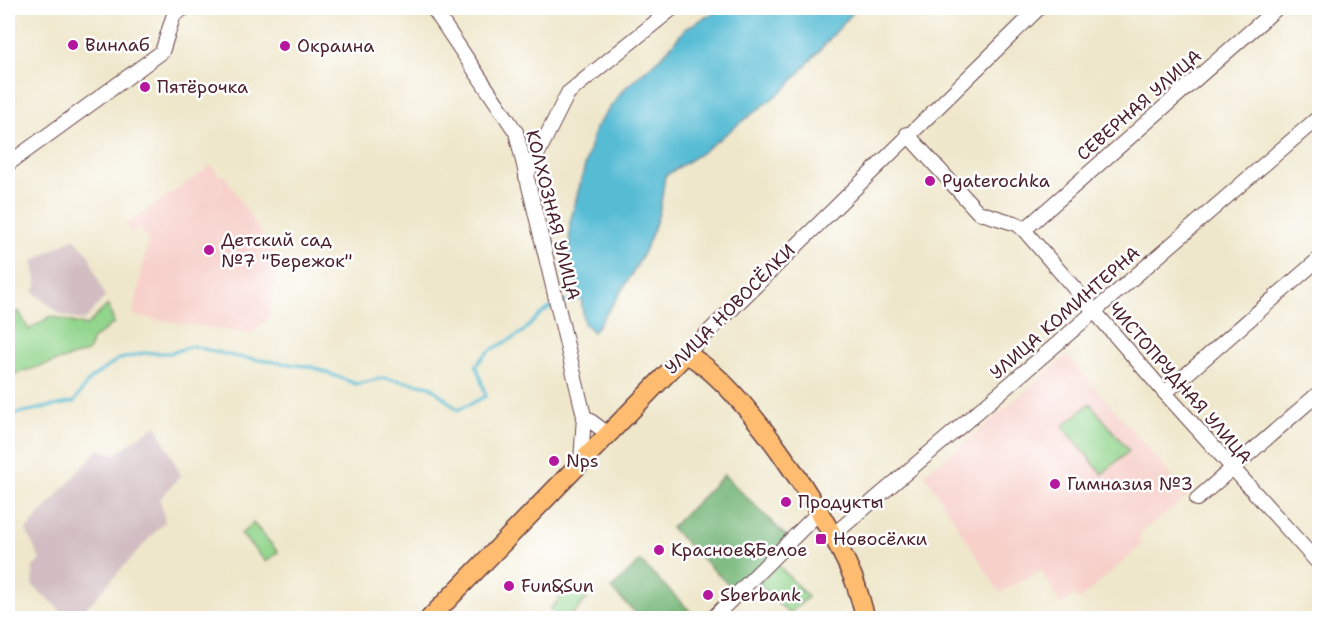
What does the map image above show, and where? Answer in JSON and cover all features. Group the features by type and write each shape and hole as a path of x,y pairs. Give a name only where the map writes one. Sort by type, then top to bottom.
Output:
{"main road":[{"path":"686,354 716,375 751,414 819,512 853,575 866,618"},
{"name":"УЛИЦА НОВОСЁЛКИ","path":"430,618 686,354"}],"street":[{"path":"8,164 162,52 174,14 185,8"},
{"path":"526,177 568,93 673,8"},
{"name":"УЛИЦА НОВОСЁЛКИ","path":"686,354 907,134 1039,8"},
{"name":"СЕВЕРНАЯ УЛИЦА","path":"1024,230 1277,8"},
{"name":"КОЛХОЗНАЯ УЛИЦА","path":"440,10 516,132 584,416 581,462"},
{"name":"УЛИЦА КОМИНТЕРНА","path":"832,536 1094,313 1320,116"},
{"name":"ЧИСТОПРУДНАЯ УЛИЦА","path":"907,134 978,212 1009,221 1024,230 1232,470 1320,565"},
{"path":"1165,393 1320,258"},
{"path":"1197,500 1320,392"},
{"path":"584,416 608,434"},
{"path":"713,618 819,512"}],"shaded area":[{"name":"Детский сад №7 \"Бережок\"","path":"212,165 219,176 224,175 279,261 268,319 251,334 133,316 148,240 140,229 132,233 125,225"},
{"path":"74,238 88,253 105,297 84,321 62,315 33,292 37,286 33,261"},
{"name":"Гимназия №3","path":"1067,355 1189,496 1142,531 1139,541 1142,545 1079,600 1075,595 1061,605 1041,570 1000,593 924,473 948,457"},
{"path":"156,425 181,475 160,499 165,521 77,618 69,618 32,585 33,567 40,560 26,530 98,450 115,454"}],"green space":[{"path":"108,305 114,323 93,339 88,352 8,376 8,319 19,311 29,330 51,316 86,326"},
{"path":"1090,403 1129,451 1102,474 1063,426"},
{"path":"724,475 788,538 735,591 671,528"},
{"path":"253,523 278,552 266,562 241,534"},
{"path":"640,561 697,618 641,618 611,589"},
{"path":"778,565 808,597 789,614 759,583"},
{"path":"573,584 588,598 569,618 561,618 550,609"}],"water":[{"path":"722,8 857,8 786,88 701,153 665,176 659,213 647,245 622,290 593,332 584,323 581,298 569,265 570,222 595,128 623,90 665,53 686,28"}],"waterway":[{"path":"561,304 583,297"},
{"path":"8,415 74,402 90,379 117,360 143,353 171,353 192,346 237,357 312,367 356,384 384,378 430,386 458,410 486,396 476,365 482,358 555,306"}],"place":[{"name":"Винлаб","path":"73,45"},
{"name":"Окраина","path":"285,46"},
{"name":"Пятёрочка","path":"145,87"},
{"name":"Pyaterochka","path":"930,181"},
{"name":"Детский сад №7 \"Бережок\"","path":"209,250"},
{"name":"Nps","path":"554,461"},
{"name":"Гимназия №3","path":"1055,484"},
{"name":"Продукты","path":"786,502"},
{"name":"Новосёлки","path":"821,539"},
{"name":"Красное&Белое","path":"659,550"},
{"name":"Fun&Sun","path":"509,586"},
{"name":"Sberbank","path":"708,595"}]}
